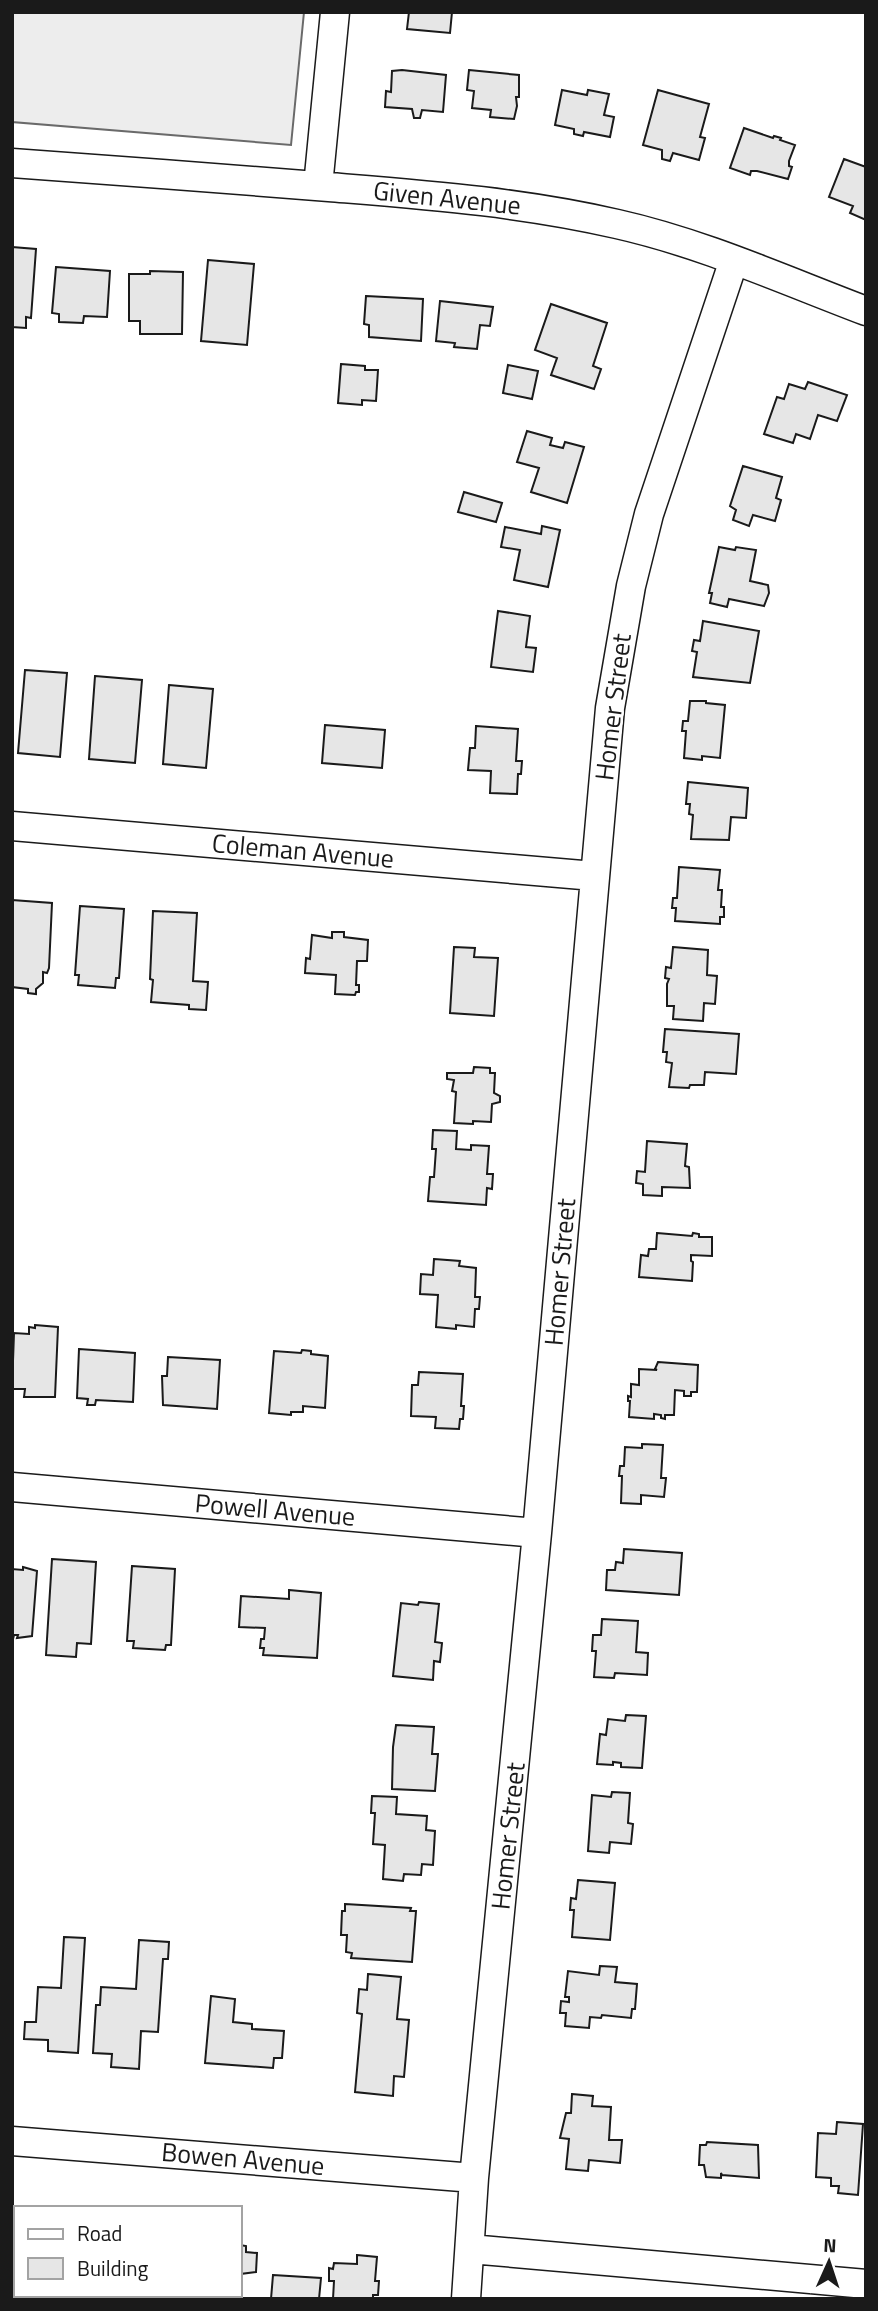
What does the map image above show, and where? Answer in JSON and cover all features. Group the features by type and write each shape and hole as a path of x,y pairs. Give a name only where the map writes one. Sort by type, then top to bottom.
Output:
{"street":[{"path":"318,186 335,12"},
{"name":"Given Avenue","path":"12,163 453,197 541,208 620,224 734,260 866,312"},
{"name":"Homer Street","path":"466,2299 474,2178 537,1533 610,708 631,586 649,514 734,260"},
{"name":"Coleman Avenue","path":"12,826 594,876"},
{"name":"Powell Avenue","path":"12,1488 537,1533"},
{"name":"Bowen Avenue","path":"12,2141 474,2178"},
{"path":"470,2249 866,2284"}],"shaded area":[{"path":"12,12 304,12 291,145 12,122"}],"building":[{"path":"409,12 452,12 450,33 407,29"},
{"path":"469,70 519,75 519,97 516,97 514,119 490,117 491,110 472,108 474,91 467,90"},
{"path":"392,71 446,75 443,112 422,110 420,118 414,118 412,109 385,107 386,91 391,92"},
{"path":"562,90 587,95 588,90 609,94 604,115 614,117 610,137 584,132 583,136 574,134 574,129 555,125"},
{"path":"658,90 709,104 700,137 705,138 699,160 673,153 670,161 662,159 662,150 643,145"},
{"path":"744,128 781,138 780,140 795,145 789,161 789,166 792,167 788,179 757,171 751,171 750,175 730,168"},
{"path":"844,159 866,167 866,220 850,213 853,206 829,197"},
{"path":"12,247 36,249 31,318 26,317 26,328 12,327"},
{"path":"208,260 254,264 247,345 201,341"},
{"path":"56,267 110,271 107,317 84,316 83,323 59,322 59,314 52,313"},
{"path":"150,271 183,272 182,334 140,334 140,321 129,321 129,274 150,274"},
{"path":"366,296 423,299 421,341 369,337 369,325 364,324"},
{"path":"440,301 493,307 490,326 480,325 477,349 454,347 455,343 436,341"},
{"path":"551,304 607,323 593,366 601,369 594,389 551,375 557,358 535,350"},
{"path":"341,364 378,370 376,401 362,400 362,405 338,403"},
{"path":"508,365 538,371 532,399 503,393"},
{"path":"808,382 847,395 837,421 818,415 810,439 796,434 793,443 764,434 777,397 784,399 789,384 805,389"},
{"path":"527,431 552,438 550,445 563,448 565,442 584,447 567,503 531,492 539,468 517,462"},
{"path":"743,466 782,477 776,498 781,500 775,521 753,515 749,526 733,520 736,510 730,506"},
{"path":"464,492 502,503 496,522 458,512"},
{"path":"542,526 560,530 548,587 514,580 520,550 501,547 505,527 541,534"},
{"path":"719,547 756,550 750,581 768,585 769,593 764,606 729,599 727,607 710,603 712,593 709,593"},
{"path":"498,611 530,616 526,647 536,648 533,672 491,667"},
{"path":"703,621 759,631 750,683 693,677 697,652 692,651 694,640 700,641"},
{"path":"25,670 67,673 60,757 18,753"},
{"path":"95,676 142,680 135,763 89,759"},
{"path":"169,685 213,689 206,768 163,764"},
{"path":"690,701 725,705 720,758 684,758 686,731 682,731 683,721 688,721"},
{"path":"325,725 385,730 382,768 322,763"},
{"path":"476,726 518,729 516,761 522,761 517,794 490,793 491,771 468,770 470,748 475,748"},
{"path":"688,782 748,788 746,818 731,817 729,840 691,839 693,815 689,814 690,804 686,804"},
{"path":"679,867 720,870 718,890 722,890 721,907 724,907 724,917 720,917 720,924 675,921 676,908 672,908 673,898 677,898"},
{"path":"12,900 52,903 49,968 47,973 43,972 43,983 36,989 36,994 28,993 28,989 12,987"},
{"path":"80,906 124,909 119,978 116,978 115,988 78,985 79,975 75,975"},
{"path":"153,911 197,913 193,981 208,982 206,1010 189,1009 189,1005 151,1002"},
{"path":"332,932 344,932 344,937 368,940 367,961 357,961 356,985 359,985 359,992 355,995 335,994 336,975 305,973 306,958 310,959 312,935 332,938"},
{"path":"454,947 475,948 474,957 498,958 494,1016 450,1013"},
{"path":"673,947 708,950 707,975 717,976 715,1004 704,1003 703,1021 673,1019 674,1006 667,1006 669,979 665,978 666,967 671,968"},
{"path":"665,1029 739,1034 736,1074 705,1072 704,1085 690,1085 689,1088 669,1087 672,1063 666,1062 667,1052 663,1052"},
{"path":"474,1067 490,1068 490,1073 495,1073 494,1093 500,1096 500,1102 492,1104 491,1122 454,1123 456,1092 452,1091 454,1080 447,1079 447,1073 473,1073"},
{"path":"433,1130 457,1131 456,1149 471,1150 471,1145 489,1146 487,1174 493,1174 492,1189 487,1188 486,1205 428,1201 430,1177 434,1177 436,1149 432,1149"},
{"path":"647,1141 687,1144 685,1166 689,1167 690,1188 662,1187 662,1196 643,1195 643,1184 636,1183 637,1171 645,1172"},
{"path":"657,1233 692,1236 693,1233 699,1234 699,1237 712,1237 712,1256 691,1255 692,1281 639,1277 641,1255 648,1256 649,1249 656,1249"},
{"path":"434,1259 460,1261 459,1266 476,1268 475,1297 480,1297 479,1309 475,1309 474,1327 436,1327 438,1295 420,1294 421,1274 433,1275"},
{"path":"35,1325 58,1327 55,1397 24,1397 25,1389 12,1389 14,1333 29,1334 29,1327 35,1328"},
{"path":"79,1349 135,1353 133,1402 96,1400 95,1405 87,1405 88,1399 77,1398"},
{"path":"302,1350 328,1356 325,1408 303,1406 303,1412 291,1412 291,1415 269,1413 274,1351 301,1353"},
{"path":"168,1357 220,1360 217,1409 163,1405 162,1376 167,1376"},
{"path":"658,1362 698,1365 697,1392 684,1396 684,1391 675,1390 674,1415 665,1415 665,1419 654,1414 654,1419 629,1417 628,1396 631,1397 631,1384 639,1385 639,1369 657,1370 655,1369"},
{"path":"419,1372 463,1374 461,1406 464,1406 459,1429 435,1428 436,1417 411,1416 412,1385 418,1385"},
{"path":"642,1444 663,1445 661,1478 666,1478 664,1497 641,1495 641,1504 621,1503 622,1476 619,1476 620,1466 624,1466 625,1447 642,1448"},
{"path":"624,1549 682,1553 679,1595 606,1590 607,1570 615,1570 616,1562 623,1563"},
{"path":"52,1559 96,1562 91,1644 77,1643 76,1657 46,1655"},
{"path":"132,1566 175,1569 171,1645 166,1645 165,1650 133,1648 134,1641 127,1641"},
{"path":"23,1567 37,1571 32,1636 17,1638 18,1635 14,1635 12,1643 12,1569 23,1570"},
{"path":"289,1590 321,1593 317,1658 263,1655 264,1648 260,1648 265,1628 239,1627 241,1596 289,1599"},
{"path":"419,1602 439,1604 435,1642 442,1643 440,1662 434,1661 433,1680 393,1676 401,1603 418,1605"},
{"path":"602,1619 638,1621 636,1652 648,1653 647,1675 615,1673 614,1678 594,1677 596,1651 592,1651 593,1635 601,1635"},
{"path":"626,1715 646,1716 642,1768 621,1767 621,1763 613,1762 613,1765 597,1764 600,1734 606,1735 608,1719 625,1721"},
{"path":"396,1725 434,1727 432,1754 438,1754 435,1791 392,1789"},
{"path":"612,1792 630,1793 628,1823 633,1824 631,1844 610,1842 609,1853 588,1851 592,1795 611,1797"},
{"path":"372,1796 397,1797 396,1814 427,1816 426,1830 435,1831 433,1865 422,1864 421,1875 404,1874 403,1881 383,1879 385,1845 373,1844 375,1813 371,1813"},
{"path":"578,1880 615,1883 610,1940 572,1937 574,1910 570,1910 571,1898 576,1899"},
{"path":"345,1904 411,1908 410,1911 416,1911 412,1962 351,1958 352,1953 346,1952 347,1935 341,1935"},
{"path":"64,1937 85,1938 78,2053 48,2051 48,2040 24,2039 25,2022 36,2022 38,1987 61,1988"},
{"path":"139,1940 169,1942 168,1959 163,1959 158,2032 141,2031 139,2069 111,2067 112,2054 93,2053 96,2005 100,2005 101,1987 136,1989"},
{"path":"600,1966 617,1967 615,1982 637,1984 635,2009 632,2009 631,2018 602,2015 601,2018 590,2017 589,2028 565,2026 566,2013 560,2013 561,2001 569,2002 569,1997 565,1997 568,1971 599,1975"},
{"path":"368,1974 401,1977 397,2019 409,2020 404,2077 394,2076 393,2096 355,2092 362,2014 357,2013 359,1989 367,1990"},
{"path":"211,1996 235,1999 233,2022 252,2024 252,2029 284,2031 282,2058 274,2058 273,2068 205,2063"},
{"path":"572,2094 593,2096 592,2106 611,2107 609,2140 622,2140 620,2163 589,2160 588,2171 566,2169 569,2139 560,2138 566,2113 571,2113"},
{"path":"837,2122 863,2124 858,2195 838,2193 839,2186 831,2186 831,2178 816,2177 818,2133 836,2134"},
{"path":"707,2142 758,2145 759,2178 721,2173 721,2178 706,2177 704,2165 699,2165 700,2145 706,2145"},
{"path":"12,2232 14,2232 14,2262"},
{"path":"242,2245 246,2246 246,2252 257,2253 256,2272 242,2274"},
{"path":"357,2255 377,2257 375,2281 379,2281 378,2295 373,2295 373,2299 333,2299 334,2281 329,2281 329,2268 333,2269 334,2263 357,2264"},
{"path":"273,2275 321,2278 319,2299 271,2299"},
{"path":"84,2297 123,2297 123,2299"},
{"path":"195,2297 219,2297 219,2299"}]}
